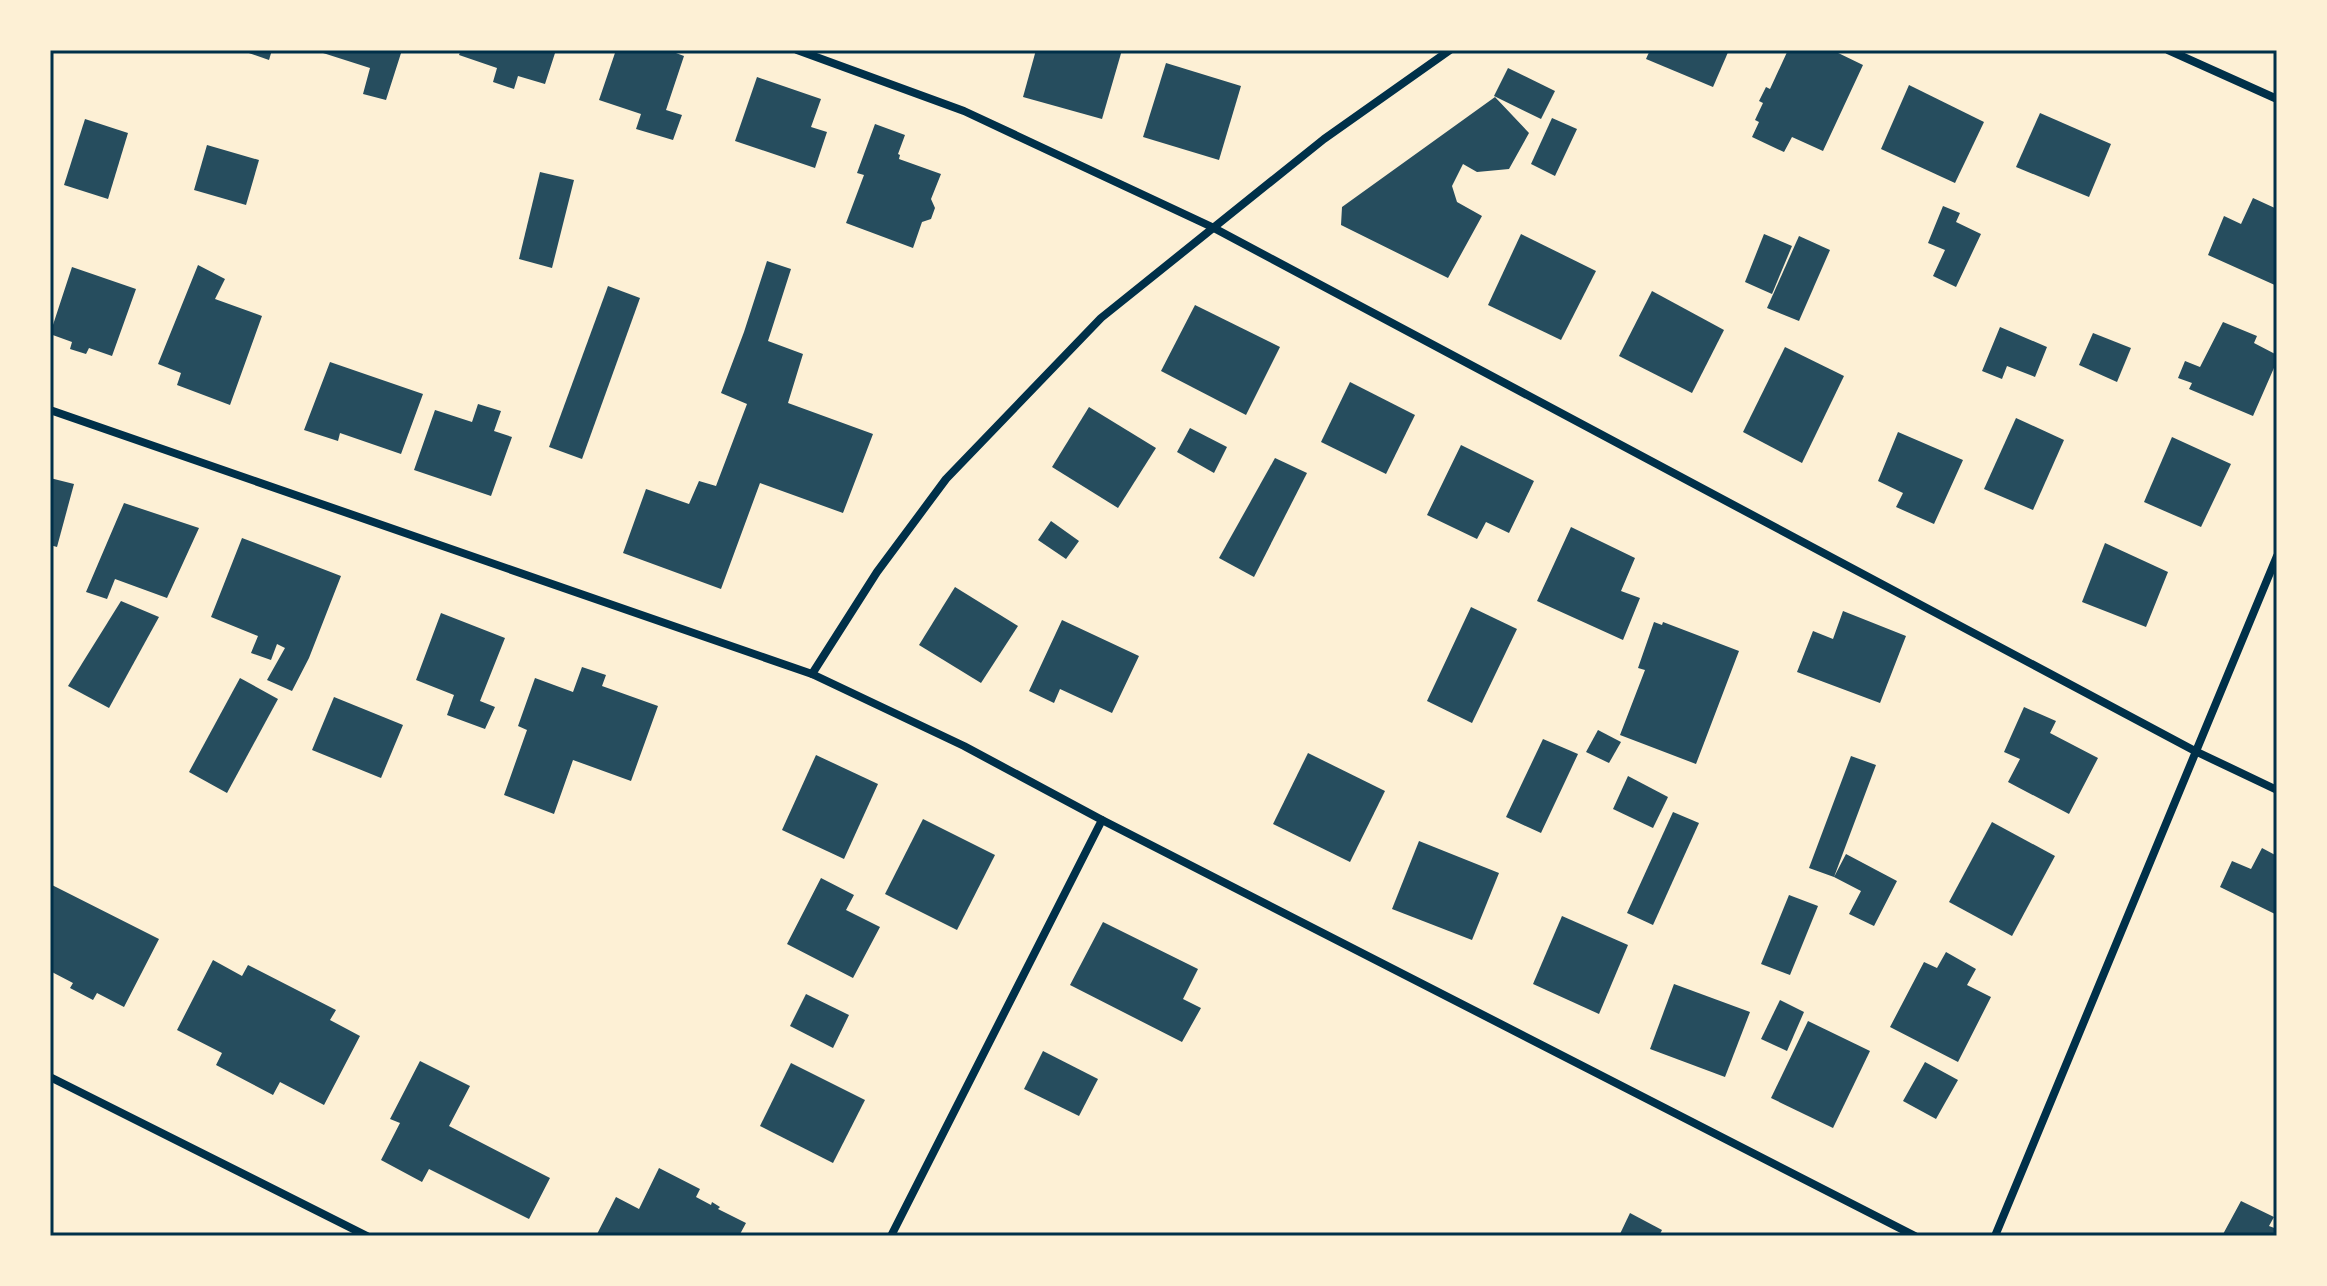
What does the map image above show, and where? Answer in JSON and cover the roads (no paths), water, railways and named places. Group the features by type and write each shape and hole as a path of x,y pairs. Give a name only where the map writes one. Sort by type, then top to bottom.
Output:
{"street":[{"path":"797,50 964,111 1212,227 2195,751 2277,790"},
{"path":"812,674 877,572 946,479 1101,318 1324,139 1450,50"},
{"path":"2168,50 2277,99"},
{"path":"50,410 812,674 964,746 1102,820 1915,1236"},
{"path":"1995,1236 2277,556"},
{"path":"891,1236 1102,820"},
{"path":"50,1077 367,1236"}]}
